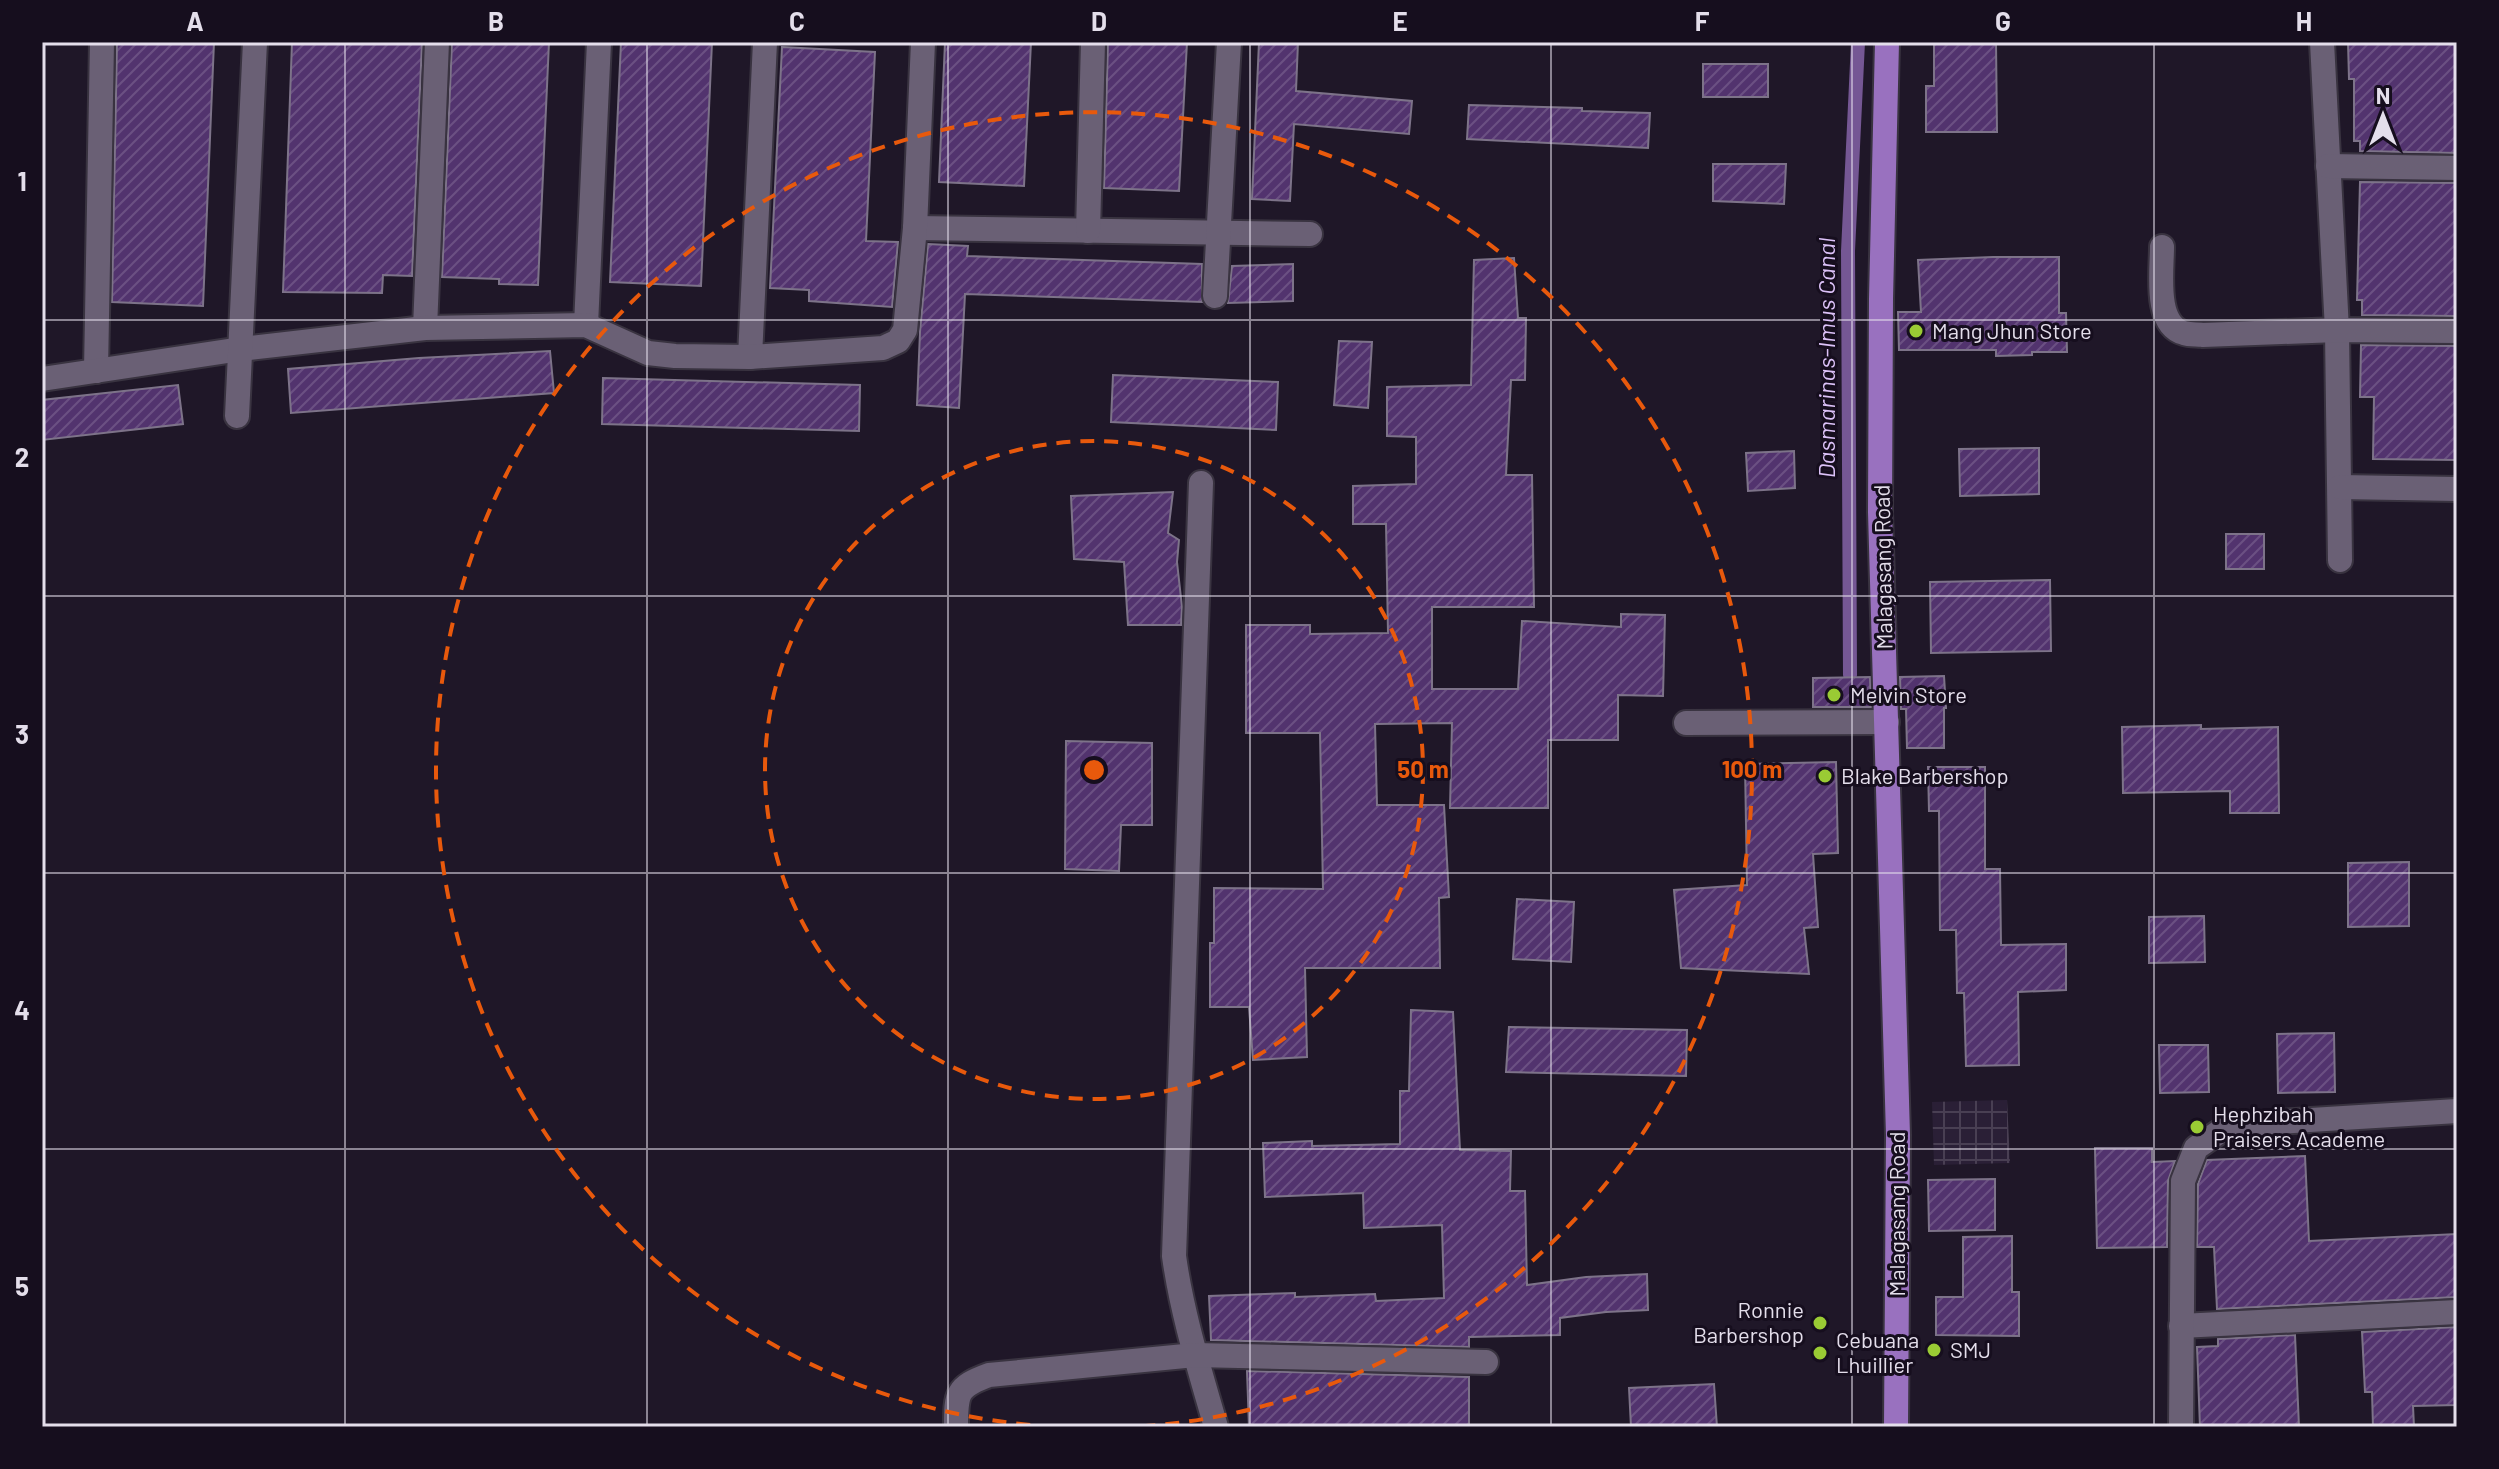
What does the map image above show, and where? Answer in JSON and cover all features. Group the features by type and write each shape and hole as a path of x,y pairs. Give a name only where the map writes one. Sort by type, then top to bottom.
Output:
{"main road":[{"name":"Malagasang Road","path":"1887,42 1880,466 1898,1135 1896,1427"}],"street":[{"path":"96,371 102,42"},
{"path":"237,416 255,42"},
{"path":"425,328 437,42"},
{"path":"586,325 599,42"},
{"path":"750,357 765,42"},
{"path":"42,379 241,349 425,328 586,325 648,353 675,356 750,357 883,348 898,341 905,330 915,228 923,42"},
{"path":"1088,231 1093,42"},
{"path":"1215,296 1229,42"},
{"path":"2322,42 2337,330 2340,560"},
{"path":"2328,166 2457,168"},
{"path":"915,228 1310,234"},
{"path":"2162,247 2162,306 2169,322 2182,333 2457,331"},
{"path":"1201,483 1174,1256 1195,1355 1216,1427"},
{"path":"2340,487 2457,489"},
{"path":"1686,723 1887,722"},
{"path":"2181,1427 2183,1181 2196,1148 2219,1132 2247,1124 2457,1111"},
{"path":"2181,1326 2457,1312"},
{"path":"956,1427 956,1400 969,1382 989,1375 1195,1355 1486,1362"}],"shaded area":[{"path":"2007,1100 2010,1163 1934,1165 1932,1102"}],"building":[{"path":"117,42 214,42 203,306 112,302"},
{"path":"292,42 422,42 412,276 383,275 382,293 283,292"},
{"path":"452,42 549,42 538,285 499,284 499,279 442,277"},
{"path":"621,42 712,42 701,286 610,282"},
{"path":"945,42 1031,42 1024,186 939,182"},
{"path":"1108,42 1187,42 1179,191 1104,188"},
{"path":"1259,42 1298,42 1296,91 1412,101 1409,134 1294,124 1290,201 1252,199"},
{"path":"1934,42 1996,42 1997,132 1926,132 1926,86 1934,86"},
{"path":"2348,42 2457,42 2457,153 2360,151 2360,141 2354,141 2354,79 2349,79"},
{"path":"782,47 875,52 866,241 898,242 892,307 809,301 809,290 770,288"},
{"path":"1703,64 1768,64 1768,97 1703,97"},
{"path":"1469,105 1650,113 1648,148 1467,139"},
{"path":"1713,164 1786,164 1784,204 1713,201"},
{"path":"2360,182 2457,183 2457,316 2362,315 2362,300 2357,300"},
{"path":"928,244 968,246 967,256 1202,264 1202,302 965,294 959,408 917,405"},
{"path":"2059,257 2059,313 2066,313 2067,352 1996,356 1996,350 1899,350 1898,312 1921,312 1918,260"},
{"path":"1514,258 1518,318 1526,318 1525,380 1511,380 1506,475 1532,475 1534,607 1432,607 1432,689 1518,689 1522,621 1621,627 1621,614 1665,615 1663,696 1618,695 1618,740 1548,740 1548,808 1450,808 1452,723 1375,724 1377,805 1444,805 1449,897 1439,898 1440,968 1305,968 1307,1057 1253,1060 1249,1007 1210,1007 1214,888 1323,889 1320,733 1246,733 1246,625 1310,625 1310,634 1388,633 1386,524 1353,524 1353,486 1416,484 1416,437 1387,436 1387,387 1471,385 1474,260"},
{"path":"1293,264 1293,301 1228,303 1232,266"},
{"path":"1339,341 1372,342 1368,408 1334,405"},
{"path":"2361,345 2457,346 2457,460 2373,459 2374,397 2360,397"},
{"path":"550,351 554,393 291,413 288,369"},
{"path":"1113,375 1278,382 1276,430 1111,422"},
{"path":"603,378 860,385 859,431 602,424"},
{"path":"178,385 183,424 42,440 42,400"},
{"path":"2039,448 2039,494 1960,496 1959,449"},
{"path":"1794,451 1795,488 1748,491 1746,453"},
{"path":"1173,492 1168,533 1179,540 1177,562 1181,625 1128,625 1124,562 1074,559 1071,496"},
{"path":"2226,534 2264,534 2264,569 2226,569"},
{"path":"2050,580 2051,651 1931,653 1930,582"},
{"path":"1944,676 1944,748 1907,748 1906,709 1901,709 1900,677"},
{"path":"1870,677 1871,707 1813,707 1813,678"},
{"path":"2201,725 2201,729 2278,727 2279,813 2230,813 2230,791 2123,793 2122,727"},
{"path":"1066,741 1152,743 1152,825 1121,825 1119,871 1065,869"},
{"path":"1836,762 1838,853 1813,854 1818,927 1804,928 1809,974 1681,968 1674,890 1747,885 1745,764"},
{"path":"1928,767 1985,767 1985,869 2000,869 2001,945 2066,944 2066,990 2018,992 2019,1065 1966,1066 1964,993 1957,993 1956,930 1940,930 1939,811 1929,811"},
{"path":"2409,862 2409,926 2348,927 2348,863"},
{"path":"1517,899 1574,902 1571,962 1513,959"},
{"path":"2204,916 2205,962 2149,963 2149,917"},
{"path":"1411,1010 1453,1012 1460,1150 1511,1151 1510,1191 1525,1191 1527,1285 1586,1277 1647,1274 1648,1310 1560,1318 1560,1335 1469,1337 1469,1347 1211,1340 1209,1296 1295,1293 1295,1297 1375,1294 1376,1301 1444,1298 1442,1225 1364,1228 1363,1193 1265,1197 1263,1143 1312,1141 1312,1146 1400,1144 1400,1091 1409,1091"},
{"path":"1509,1027 1687,1030 1686,1076 1506,1072"},
{"path":"2334,1033 2335,1092 2278,1093 2277,1034"},
{"path":"2159,1045 2208,1045 2209,1092 2160,1093"},
{"path":"2095,1148 2152,1148 2152,1162 2175,1161 2168,1181 2167,1247 2097,1248"},
{"path":"2305,1156 2309,1241 2457,1234 2457,1297 2217,1309 2214,1247 2197,1247 2198,1184 2207,1160"},
{"path":"1995,1179 1995,1230 1929,1231 1928,1180"},
{"path":"2012,1236 2012,1292 2019,1292 2019,1336 1936,1335 1936,1297 1963,1297 1963,1237"},
{"path":"2457,1327 2457,1405 2413,1406 2414,1427 2373,1427 2372,1392 2365,1392 2362,1332"},
{"path":"2295,1335 2299,1427 2200,1427 2197,1347 2218,1346 2218,1339"},
{"path":"1247,1371 1469,1377 1469,1427 1249,1427"},
{"path":"1714,1384 1717,1427 1631,1427 1629,1388"}],"waterway":[{"name":"Dasmarinas-Imus Canal","path":"1850,675 1848,251 1858,42"}],"place":[{"name":"Mang Jhun Store","path":"1916,331"},
{"name":"Melvin Store","path":"1834,695"},
{"name":"Blake Barbershop","path":"1825,776"},
{"name":"Hephzibah Praisers Academe","path":"2197,1127"},
{"name":"Ronnie Barbershop","path":"1820,1323"},
{"name":"SMJ","path":"1934,1350"},
{"name":"Cebuana Lhuillier","path":"1820,1353"}]}
